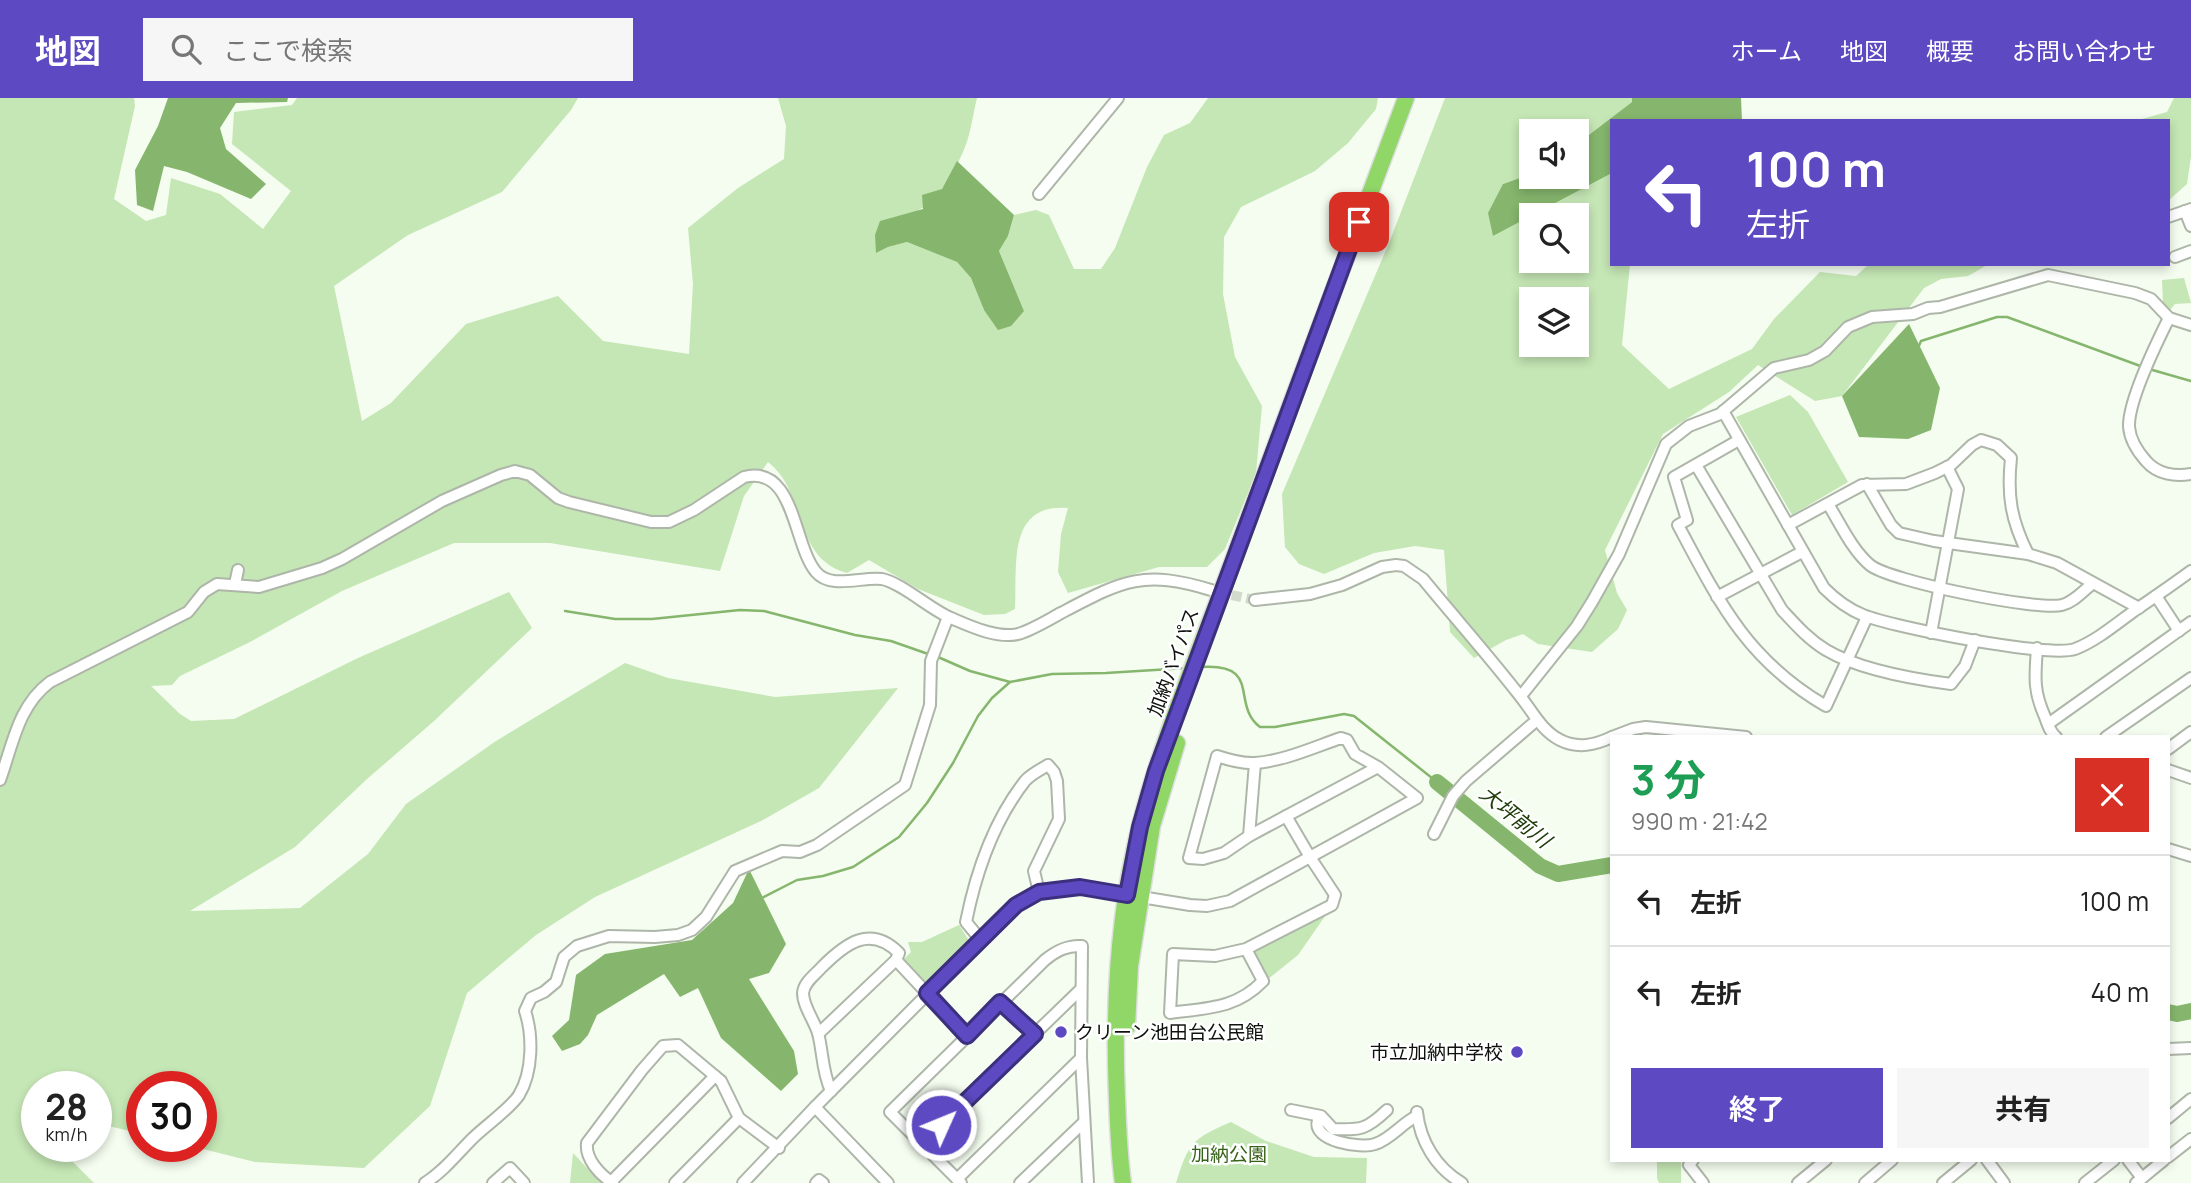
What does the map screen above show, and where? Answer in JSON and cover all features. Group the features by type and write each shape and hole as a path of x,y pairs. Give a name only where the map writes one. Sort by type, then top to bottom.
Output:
{"highway":[{"name":"加納バイパス","path":"1133,1183 1125,1056 1133,895 1140,827 1156,771 1216,605 1406,98"},
{"name":"加納バイパス","path":"1123,1183 1116,1047 1117,971 1133,895 1190,697 1416,98"}],"street":[{"path":"1039,194 1116,99"},
{"path":"2170,216 2188,210 2191,226"},
{"path":"2175,257 2191,251"},
{"path":"1521,696 1577,626 1592,602 1619,554 1666,444 1689,426 1723,411 1774,368 1810,360 1825,351 1848,327 1872,317 1913,314 1940,307 2048,275 2143,295 2156,303 2169,318 2191,325"},
{"path":"2169,318 2142,379 2129,427 2137,449 2152,468 2173,475 2191,474"},
{"path":"1723,411 1802,552 1832,597 1867,617 1931,633 1975,640 2037,648 2076,649 2191,571"},
{"path":"1739,440 1674,477 1687,520 1678,525 1717,597 1742,634 1774,669 1796,688 1826,706 1867,617"},
{"path":"1788,525 1867,484 1906,484 1947,467 1981,440 1997,445 2011,458 2008,489 2010,507 2018,534 2028,554"},
{"path":"1696,465 1782,610 1828,651 1884,672 1951,684 1965,667 1975,640"},
{"path":"1931,633 1958,489 1947,467"},
{"path":"0,780 20,718 32,699 45,686 188,612 204,592 217,584 259,587 322,568 442,501 515,471 530,475 558,498 569,502 660,522 677,520 744,477 755,474 766,476 776,484 790,507 796,527 818,574 827,579 886,580 948,617 983,630 1017,634 1104,590 1135,580 1180,580 1211,590"},
{"path":"1867,484 1891,525 1899,533 2028,554 2057,563 2139,608"},
{"path":"1828,504 1868,564 1891,576 1940,588 2042,606 2062,605 2092,584"},
{"path":"1717,597 1802,552"},
{"path":"1255,600 1310,594 1342,585 1382,567 1405,566 1423,579 1547,731 1561,741 1580,745 1589,745 1610,738"},
{"path":"235,584 238,570"},
{"path":"2156,596 2179,631"},
{"path":"425,1183 450,1165 470,1142 519,1096 527,1075 531,1029 525,1011 531,998 556,982 564,957 577,946 609,936 655,937 678,935 692,930 706,917 735,871 782,851 800,852 817,845 905,785 930,705 931,661 948,617"},
{"path":"2048,724 2191,622"},
{"path":"2037,648 2035,689 2055,735"},
{"path":"2109,735 2191,678"},
{"path":"1434,834 1452,796 1537,720"},
{"path":"1619,735 1646,727 1725,735"},
{"path":"2170,748 2191,732"},
{"path":"743,1183 1016,905 1039,892 1080,887 1191,905 1206,906 1230,901 1417,798 1378,767 1356,754 1347,740 1341,738 1286,757 1255,763 1217,756 1189,858 1203,859 1224,853 1249,836 1378,767"},
{"path":"1249,836 1255,763"},
{"path":"980,939 966,922 978,868 1027,779 1048,765 1058,781 1059,819 1034,871 1039,892"},
{"path":"2170,770 2191,778"},
{"path":"1246,950 1263,981 1250,995 1230,1004 1170,1013 1173,954 1215,956 1246,950 1332,905 1335,895 1286,816"},
{"path":"2170,850 2191,856"},
{"path":"818,1034 896,960 899,953 890,944 878,940 855,941 842,947 806,984 803,991 818,1034 827,1083 831,1091"},
{"path":"1080,1058 959,1181 890,1112 1050,956 1070,946 1082,946 1080,1058 1088,1183"},
{"path":"896,960 967,1036"},
{"path":"922,1143 1081,989"},
{"path":"1000,1002 1035,1034"},
{"path":"715,1076 612,1182 590,1159 587,1143 642,1070 663,1046 678,1045 721,1081 739,1118 779,1148"},
{"path":"2170,1049 2191,1048"},
{"path":"2170,1116 2191,1099"},
{"path":"815,1107 888,1183"},
{"path":"1290,1110 1321,1116 1333,1129 1361,1130 1375,1122 1387,1110"},
{"path":"1323,1119 1316,1124 1316,1129 1322,1135 1358,1145 1372,1145 1385,1140 1417,1114 1419,1128 1432,1156 1453,1178 1462,1183"},
{"path":"675,1183 739,1118"},
{"path":"1022,1182 1084,1122"},
{"path":"2170,1156 2191,1139"},
{"path":"1691,1162 1689,1165 1703,1183"},
{"path":"1798,1183 1824,1162"},
{"path":"1865,1183 1890,1162"},
{"path":"1943,1183 1969,1162"},
{"path":"1988,1162 2004,1183"},
{"path":"2085,1183 2111,1162"},
{"path":"2129,1162 2139,1180 2162,1162"},
{"path":"493,1183 510,1168 524,1183"},
{"path":"816,1183 819,1180 823,1183"}],"green space":[{"path":"0,98 134,98 135,106 114,199 146,221 166,215 171,178 220,194 263,229 291,191 232,144 234,112 292,105 297,98 578,98 571,110 502,192 408,235 334,286 362,421 391,403 466,324 558,296 603,341 689,354 693,284 688,228 738,188 784,159 786,126 778,98 977,98 965,147 954,171 938,194 918,211 893,217 876,253 907,242 957,262 971,278 984,310 1024,311 999,251 1008,236 1014,215 1036,210 1049,215 1074,269 1101,269 1115,248 1147,167 1164,135 1190,123 1208,98 1378,98 1376,109 1348,143 1315,171 1241,207 1224,237 1223,294 1235,357 1262,406 1256,473 1225,549 1207,567 1159,567 1068,593 1058,572 1061,534 1068,508 1048,509 1034,515 1019,540 1015,609 1005,614 984,615 918,589 869,560 847,573 829,565 808,539 789,489 780,474 768,462 744,496 720,571 550,543 454,543 342,591 250,642 180,676 172,685 151,686 191,721 234,719 358,658 509,592 532,628 295,847 190,911 300,908 368,854 406,804 496,741 625,663 668,678 775,697 898,688 819,788 761,821 595,897 536,935 467,993 430,1106 364,1168 255,1162 217,1152 217,1071 126,1071 126,1130 112,1127 112,1071 21,1071 21,1162 73,1162 94,1183 0,1183"},
{"path":"1445,98 1632,98 1632,102 1589,135 1589,119 1519,119 1519,178 1503,184 1493,236 1519,222 1519,273 1589,273 1589,203 1555,203 1582,189 1589,189 1589,185 1610,174 1610,266 1630,266 1622,345 1669,389 1752,349 1774,319 1820,272 1856,276 1867,266 1986,266 1968,276 1941,279 1924,288 1842,396 1815,401 1758,365 1729,392 1663,434 1605,550 1617,593 1627,610 1618,629 1592,652 1538,644 1523,634 1474,658 1450,632 1444,550 1415,546 1374,553 1324,574 1299,564 1285,547 1282,494 1389,243"},
{"path":"2174,98 2191,98 2191,156 2187,184 2170,199 2170,119 2142,119 2167,112"},
{"path":"2184,278 2191,303 2175,304 2168,312 2163,304 2162,280"},
{"path":"1790,395 1808,412 1848,482 1792,515 1736,417"},
{"path":"1330,909 1298,955 1268,979 1254,955 1254,950"},
{"path":"959,925 970,942 932,983 926,983 904,959 911,952 908,942 922,942"},
{"name":"加納公園","path":"1231,1122 1266,1141 1314,1157 1367,1158 1366,1183 1176,1183 1194,1144 1208,1133"},
{"path":"573,1153 601,1183 570,1183"},
{"path":"1657,1162 1681,1162 1681,1183 1659,1183"}],"shaded area":[{"path":"168,98 288,98 287,102 236,103 220,128 226,149 266,184 251,199 187,172 164,166 153,211 137,205 135,170 158,126"},
{"path":"1632,98 1741,98 1742,119 1610,119 1610,174 1589,185 1589,135 1632,102"},
{"path":"957,161 1014,215 1008,236 999,251 1024,311 1011,326 998,330 984,310 971,278 957,262 907,242 876,253 875,235 880,221 923,209 922,195 942,189"},
{"path":"1519,178 1519,189 1582,189 1555,203 1519,203 1519,222 1493,236 1488,213 1503,184"},
{"path":"1909,324 1940,388 1931,430 1908,439 1859,437 1842,396"},
{"path":"749,869 786,944 769,973 749,979 794,1051 798,1074 781,1091 721,1038 698,988 680,997 664,974 597,1015 588,1035 580,1044 562,1051 552,1036 569,1020 576,975 605,954 692,940 733,903"}],"waterway":[{"path":"1918,348 1921,341 1997,317 2007,317 2143,367"},
{"path":"2149,369 2191,381"},
{"path":"565,611 615,619 652,619 740,610 764,611 855,635 891,641 931,655"},
{"path":"938,657 970,671 1010,682"},
{"path":"1201,667 1220,667 1232,671 1239,678 1251,718 1260,727 1275,727 1344,714 1354,716 1437,782"},
{"path":"762,898 797,880 853,867 899,837 927,803 953,763 978,716 992,698 1010,682 1052,674 1187,668"},
{"name":"大坪前川","path":"1437,782 1540,866 1558,874 1610,865"},
{"name":"大坪前川","path":"2170,1012 2191,1011"}],"tunnel":[{"path":"1217,592 1255,600"}],"place":[{"name":"クリーン池田台公民館","path":"1061,1032"},
{"name":"市立加納中学校","path":"1517,1052"}],"route":[{"path":"941,1125 1035,1034 1000,1002 967,1036 927,993 1016,905 1039,892 1080,887 1127,895 1140,827 1156,771 1359,222"}]}
